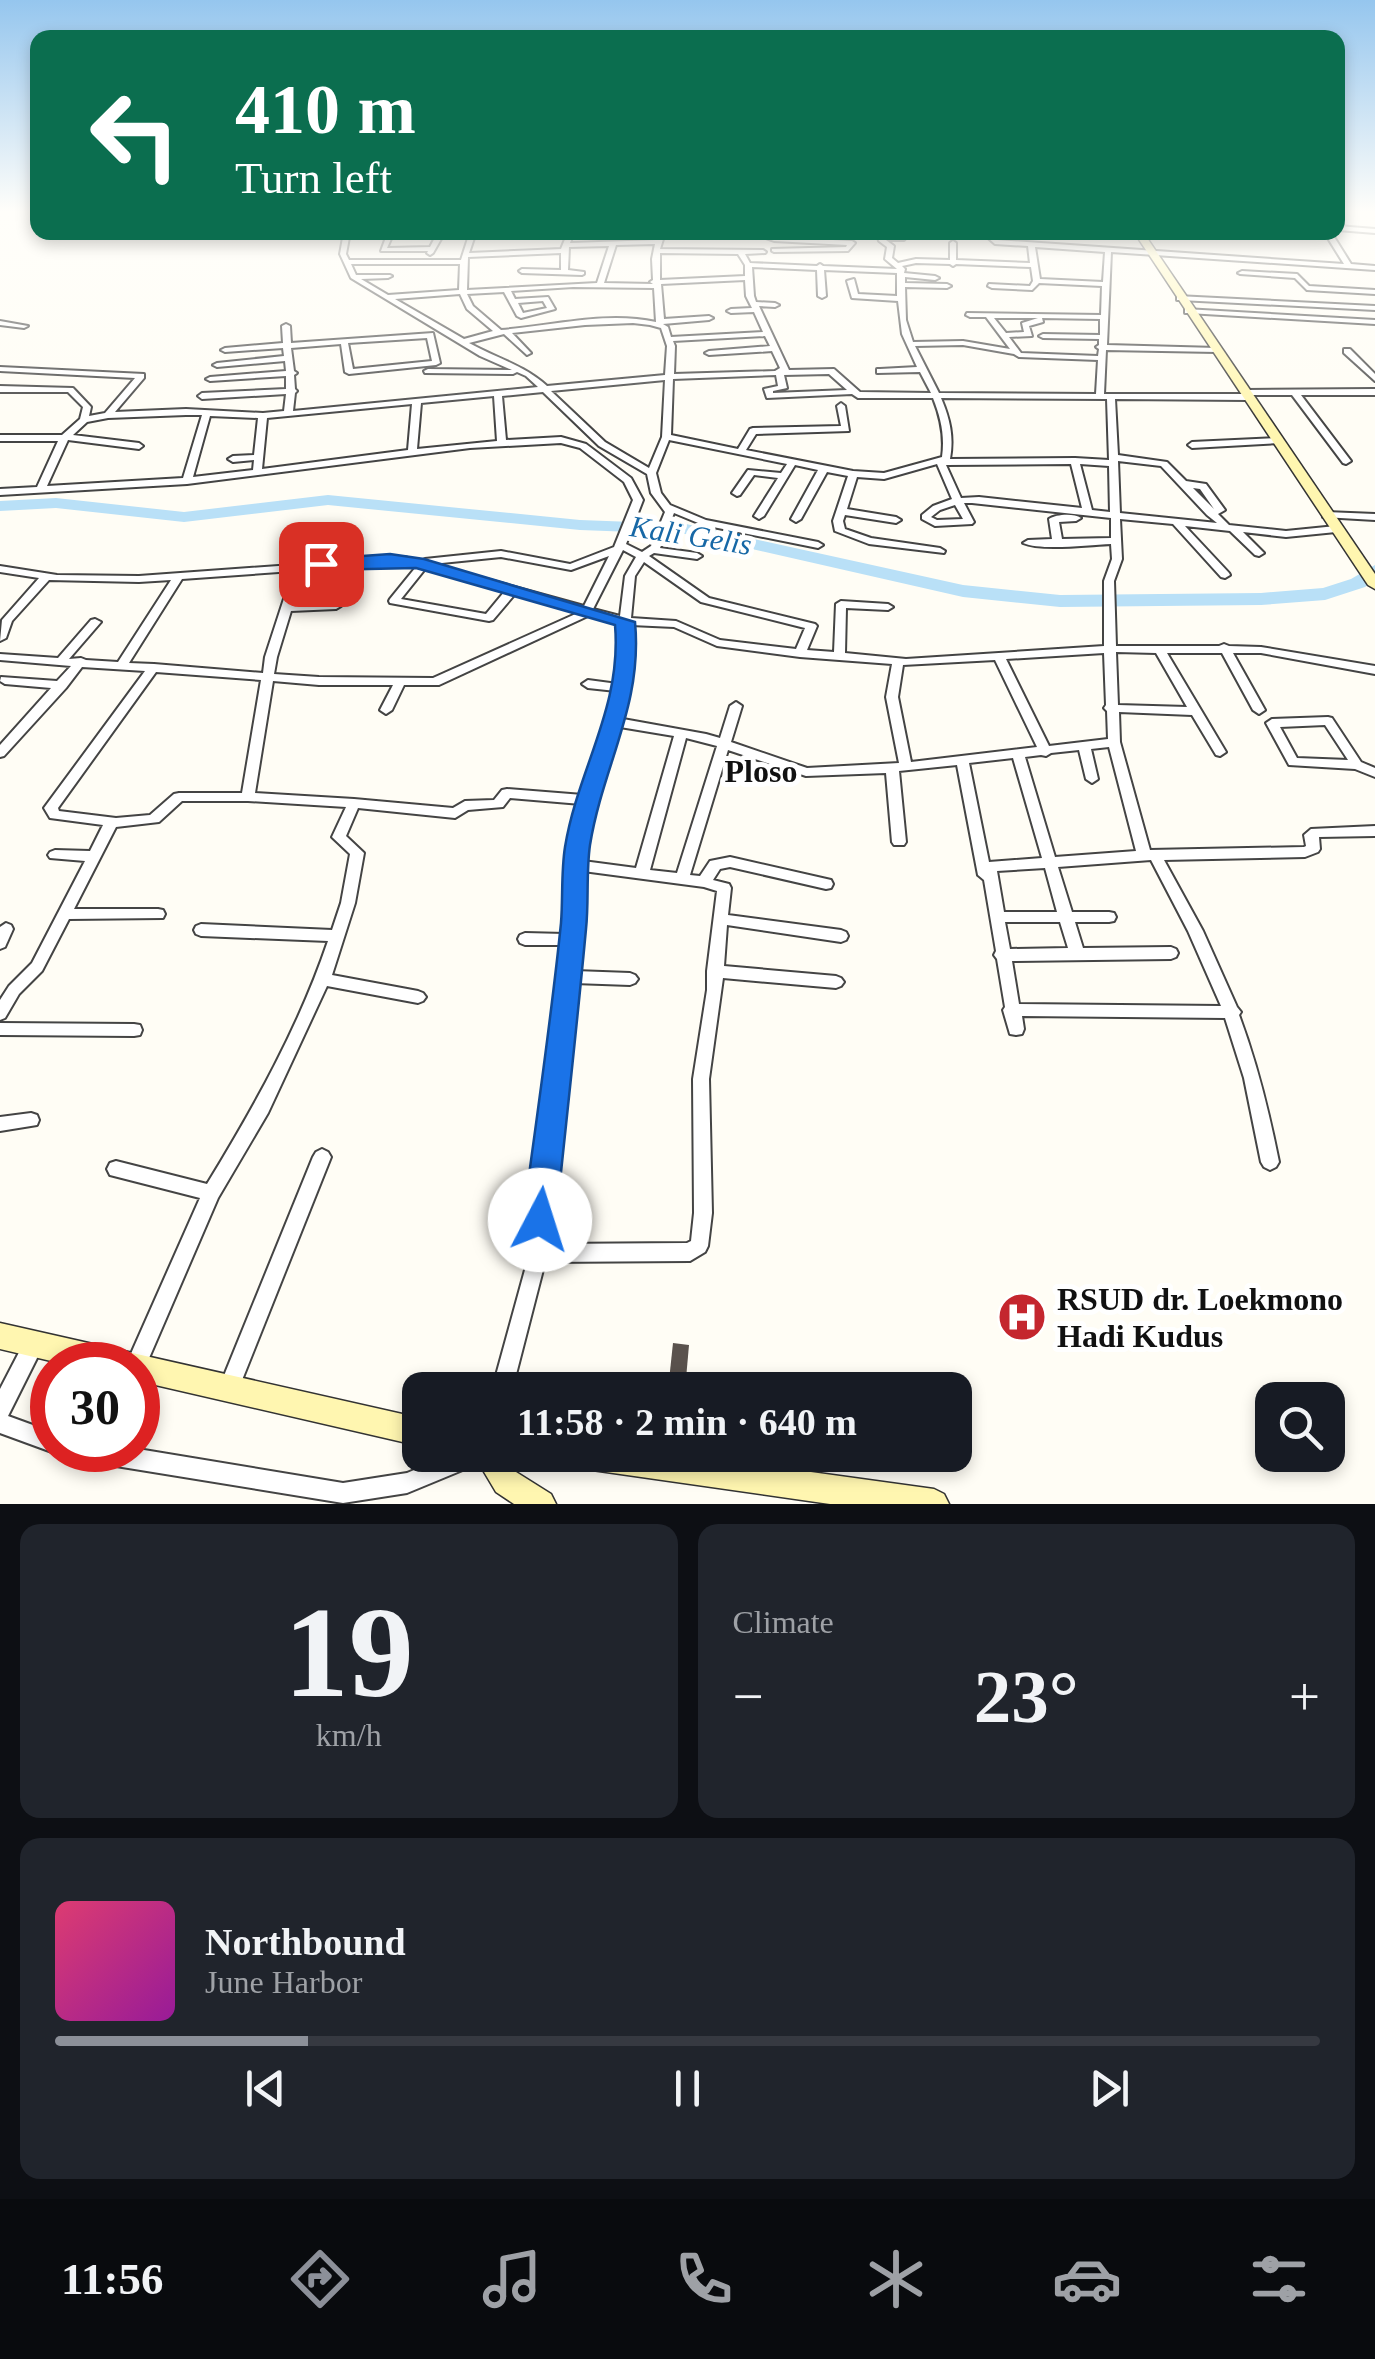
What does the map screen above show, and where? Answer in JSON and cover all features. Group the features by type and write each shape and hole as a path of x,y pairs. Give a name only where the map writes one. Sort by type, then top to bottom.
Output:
{"main road":[{"path":"1169,282 1375,585"},
{"path":"0,1336 30,1343"},
{"path":"160,1371 402,1428"},
{"path":"499,1472 506,1482 540,1504"},
{"path":"705,1472 934,1504"}],"street":[{"path":"362,282 460,344 523,370 539,389"},
{"path":"461,282 460,292 468,306 527,353"},
{"path":"520,289 521,282"},
{"path":"386,297 682,282"},
{"path":"749,282 755,307 782,370 784,390 764,389 772,396 851,392 938,399 1375,392"},
{"path":"821,282 822,296"},
{"path":"851,282 855,296 903,299"},
{"path":"902,282 905,331 938,399 948,451 942,463 958,500 1286,534 1336,529"},
{"path":"932,282 947,286"},
{"path":"1013,295 996,292 995,286 1034,288 1036,282"},
{"path":"1064,282 1106,284 1099,358 1116,515 1116,559 1109,581 1108,620 1114,742 1150,855 1212,958 1233,1012 1262,1113 1270,1162"},
{"path":"1246,282 1254,302"},
{"path":"1299,282 1300,287 1375,292"},
{"path":"654,284 661,322 670,339 670,377 666,437 651,473 656,493 668,507"},
{"path":"507,290 521,316 552,308 545,300 514,301"},
{"path":"1180,298 1375,308"},
{"path":"1311,302 1318,313 1331,319"},
{"path":"731,311 774,305"},
{"path":"1015,306 1017,316"},
{"path":"1188,311 1375,322"},
{"path":"0,321 10,314"},
{"path":"970,315 1104,317"},
{"path":"989,316 1014,352"},
{"path":"1035,335 1025,326 1040,321 1038,316"},
{"path":"433,348 543,324 709,318"},
{"path":"0,321 24,326"},
{"path":"286,326 287,358 293,374 288,413"},
{"path":"670,339 768,334"},
{"path":"192,412 217,364 221,346 430,335 436,363"},
{"path":"1005,335 1217,350"},
{"path":"386,339 391,368 397,372 497,369"},
{"path":"344,341 348,372 480,361 520,376 602,444 651,473"},
{"path":"911,344 963,342 1038,358 1099,358"},
{"path":"710,353 774,348"},
{"path":"1347,351 1375,379"},
{"path":"217,364 287,358"},
{"path":"1038,358 1047,374"},
{"path":"0,369 141,376 108,414"},
{"path":"880,371 924,369"},
{"path":"42,487 66,438 84,420 108,414 192,412 263,416 782,370 832,371 851,392"},
{"path":"210,378 293,374"},
{"path":"0,389 70,390 87,407 84,420"},
{"path":"202,396 293,390"},
{"path":"1294,392 1346,461"},
{"path":"498,394 502,442"},
{"path":"412,453 417,401"},
{"path":"742,450 749,433 846,429 841,406"},
{"path":"187,482 206,415"},
{"path":"257,473 263,416"},
{"path":"767,456 777,429"},
{"path":"666,437 823,470 884,476 903,468 942,463 1112,460 1163,464 1185,484 1203,486 1220,510 1210,513 1259,553"},
{"path":"0,438 66,438 139,446"},
{"path":"1192,446 1277,440"},
{"path":"0,492 187,482 502,442 577,443 628,480 637,503 584,614 444,680 398,688 123,664 0,658"},
{"path":"233,459 259,457"},
{"path":"1058,544 1055,518 1081,518 1084,511 1076,461"},
{"path":"759,516 794,462"},
{"path":"796,519 823,470"},
{"path":"738,493 751,472 784,476"},
{"path":"853,474 838,527 849,536 940,551"},
{"path":"637,503 668,507 704,522 818,544"},
{"path":"507,1372 537,1252 548,1121 572,940 576,866 588,800 616,722 628,663 625,622 630,576 660,538 668,507"},
{"path":"844,512 896,520"},
{"path":"1326,515 1375,517"},
{"path":"1176,522 1225,575"},
{"path":"1028,543 1116,541"},
{"path":"512,589 488,618 394,601 420,564 501,554 571,567 620,545 647,553 696,556"},
{"path":"647,553 705,600 838,630"},
{"path":"0,570 46,576 177,578 390,560 420,564 512,589 584,614 625,622 676,624 717,644 800,654 932,663 1110,649 1224,647 1375,670"},
{"path":"248,797 269,678 300,566"},
{"path":"0,638 7,620 46,576"},
{"path":"123,664 177,578"},
{"path":"839,656 842,604 888,607"},
{"path":"287,608 336,606"},
{"path":"62,660 95,622"},
{"path":"800,654 811,626"},
{"path":"1224,647 1259,710"},
{"path":"1160,650 1220,752"},
{"path":"1000,656 1046,752"},
{"path":"0,753 81,661"},
{"path":"898,662 892,697 899,767 899,842"},
{"path":"154,667 51,808 55,815 114,822 154,818 179,797 354,803 455,814 465,806 498,804 507,793 588,800"},
{"path":"4,680 62,685"},
{"path":"588,684 622,688"},
{"path":"386,710 398,688"},
{"path":"682,878 736,706"},
{"path":"1110,708 1197,710"},
{"path":"1356,765 1328,720 1272,723 1293,762 1356,765 1375,773"},
{"path":"616,722 722,742 806,772 899,767 1114,742"},
{"path":"642,872 681,734"},
{"path":"1084,746 1092,779"},
{"path":"1018,755 1077,954"},
{"path":"962,760 1016,1029"},
{"path":"147,1342 212,1193 262,1108 323,979 357,853 339,837 354,803"},
{"path":"0,1014 7,988 37,967 92,856 114,822"},
{"path":"998,954 989,867 1052,866 1150,855 1305,852 1313,849 1311,835 1316,832 1375,831"},
{"path":"56,856 92,856"},
{"path":"704,882 715,865 730,862 826,884"},
{"path":"537,1252 690,1252 699,1246 704,1180 701,1080 724,888 642,872 576,866"},
{"path":"65,914 158,914"},
{"path":"996,917 1109,917"},
{"path":"720,919 841,936"},
{"path":"201,930 337,936"},
{"path":"525,938 572,940"},
{"path":"998,954 1171,953"},
{"path":"715,971 836,982"},
{"path":"568,977 630,979"},
{"path":"323,979 418,997"},
{"path":"1012,1010 1233,1012"},
{"path":"0,1029 134,1030"},
{"path":"0,1124 30,1120"},
{"path":"230,1388 322,1157"},
{"path":"116,1169 212,1193"},
{"path":"0,1410 30,1352"},
{"path":"0,1423 30,1434"},
{"path":"160,1463 343,1493 407,1483 434,1472"}],"building":[{"path":"673,1343 689,1345 687,1372 670,1372"}],"waterway":[{"name":"Kali Gelis","path":"0,506 56,503 184,517 328,500 580,525 686,529 963,591 1060,601 1261,599 1325,594 1358,583 1375,571"}],"place":[{"name":"RSUD dr. Loekmono Hadi Kudus","path":"1022,1317"}],"district":[{"name":"Ploso","path":"761,771"}],"route":[{"path":"321,564 417,562 584,614 625,622 628,663 616,722 588,800 577,848 574,922 548,1121 540,1220"}]}
